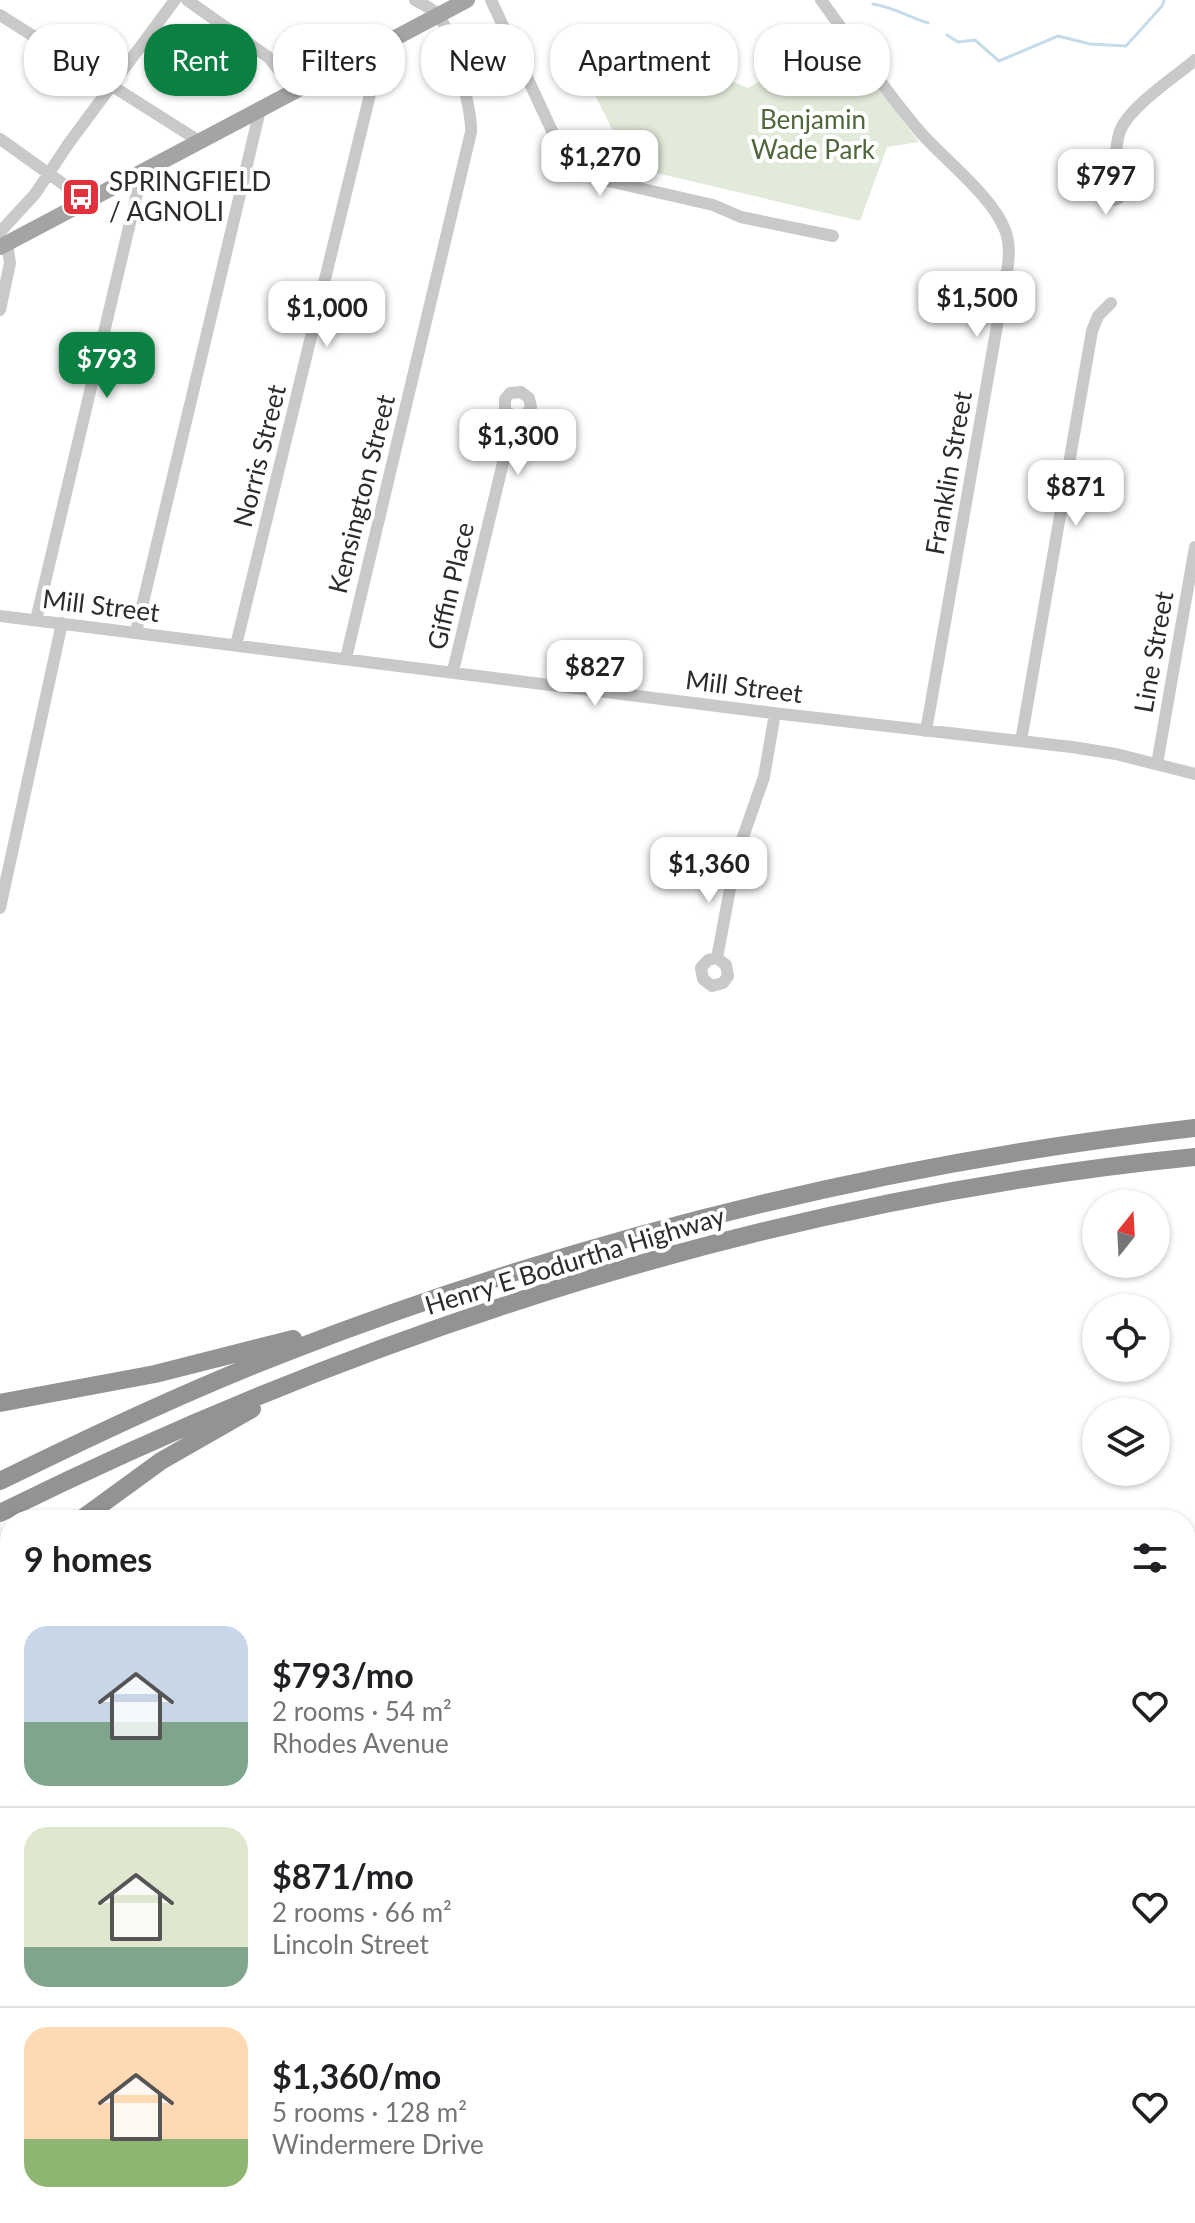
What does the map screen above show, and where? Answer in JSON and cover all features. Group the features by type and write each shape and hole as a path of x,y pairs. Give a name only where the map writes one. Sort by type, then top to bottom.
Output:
{"highway":[{"name":"Henry E Bodurtha Highway","path":"0,1481 228,1376 408,1309 618,1241 782,1199 987,1157 1195,1128"},
{"name":"Henry E Bodurtha Highway","path":"6,1510 139,1446 250,1398 478,1315 644,1264 812,1221 1028,1180 1195,1157"},
{"path":"0,1403 185,1367 408,1309"},
{"path":"94,1510 161,1461 228,1421 302,1387 478,1315"}],"main road":[{"path":"405,33 467,0"},
{"path":"2,241 87,201 287,96"}],"street":[{"path":"128,63 175,0"},
{"path":"187,0 273,63"},
{"path":"415,0 439,15"},
{"path":"491,0 553,133 570,165 580,173 705,203 741,217 833,236"},
{"name":"Franklin Street","path":"821,0 909,119 990,204 1003,223 1008,240 1004,289 926,731"},
{"path":"0,15 24,30"},
{"name":"Kensington Street","path":"346,658 471,132 467,96 439,15"},
{"path":"1114,176 1119,134 1124,123 1136,109 1195,60"},
{"path":"128,95 199,141"},
{"path":"0,310 10,263 2,241 104,96"},
{"name":"Norris Street","path":"236,645 370,96"},
{"path":"136,632 260,110"},
{"path":"0,139 87,201"},
{"path":"36,620 142,172"},
{"path":"1021,741 1092,331 1098,316 1111,303"},
{"name":"Giffin Place","path":"453,671 514,417"},
{"name":"Line Street","path":"1157,764 1195,547"},
{"name":"Mill Street","path":"0,616 1092,750 1195,774"},
{"path":"0,908 62,623"},
{"path":"717,958 736,857 764,777 775,713"}],"green space":[{"name":"Benjamin Wade Park","path":"738,84 748,88 754,84 754,96 884,96 919,142 887,147 860,221 631,167 596,96 738,96"}],"waterway":[{"path":"947,35 958,42 975,40 999,61 1058,36 1090,44 1126,46 1164,0"},
{"path":"873,4 928,23"}],"place":[{"name":"SPRINGFIELD / AGNOLI","path":"81,197"}]}
